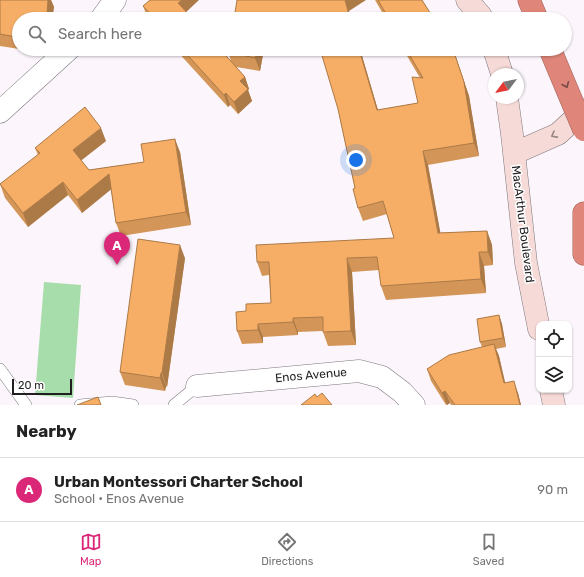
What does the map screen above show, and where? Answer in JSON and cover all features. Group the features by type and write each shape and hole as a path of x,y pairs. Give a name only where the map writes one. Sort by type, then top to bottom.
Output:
{"highway":[{"path":"529,0 534,12"},
{"path":"553,56 584,130"},
{"path":"584,214 584,254"}],"main road":[{"path":"496,56 500,68"},
{"path":"508,104 514,153"},
{"name":"MacArthur Boulevard","path":"537,321 526,263 514,153 558,134 584,110"},
{"path":"552,393 554,405"}],"street":[{"path":"106,12 115,0"},
{"path":"0,112 61,56"},
{"name":"Enos Avenue","path":"197,386 359,371 382,377 402,392 414,405"}],"lane":[{"path":"0,369 26,405"},
{"path":"174,405 197,386"},
{"path":"80,405 112,402 133,405"}],"green space":[{"path":"44,282 81,285 73,398 35,395"}],"building":[{"path":"0,0 48,0 47,12 12,12 12,36 0,34"},
{"path":"150,0 182,0 178,3 186,12 149,12 143,6"},
{"path":"237,0 345,0 348,12 235,12"},
{"path":"378,0 422,0 430,12 385,12"},
{"path":"188,56 226,56 245,77 240,81 248,89 234,102 226,93 224,95"},
{"path":"322,56 361,56 377,110 418,103 412,77 423,78 410,56 455,56 464,82 474,143 423,151 438,233 487,231 488,252 479,252 481,279 381,286 377,257 347,258 351,331 323,332 323,317 293,318 293,322 258,324 258,330 237,331 236,312 246,311 246,304 271,303 269,262 257,262 256,245 394,238 383,201 358,208 338,109"},
{"path":"85,107 101,128 73,150 89,170 144,162 141,144 175,139 186,212 116,223 109,174 77,200 63,182 23,213 0,184 40,153 35,148"},
{"path":"138,239 180,245 162,373 160,378 120,372"},
{"path":"499,315 503,338 480,342 477,319"},
{"path":"494,344 504,383 514,381 520,405 455,405 445,391 442,393 427,369 449,355"},
{"path":"322,393 332,405 301,405 315,394 317,397"},
{"path":"98,397 101,405 77,405"}],"place":[{"name":"Urban Montessori Charter School","path":"117,265"}]}
